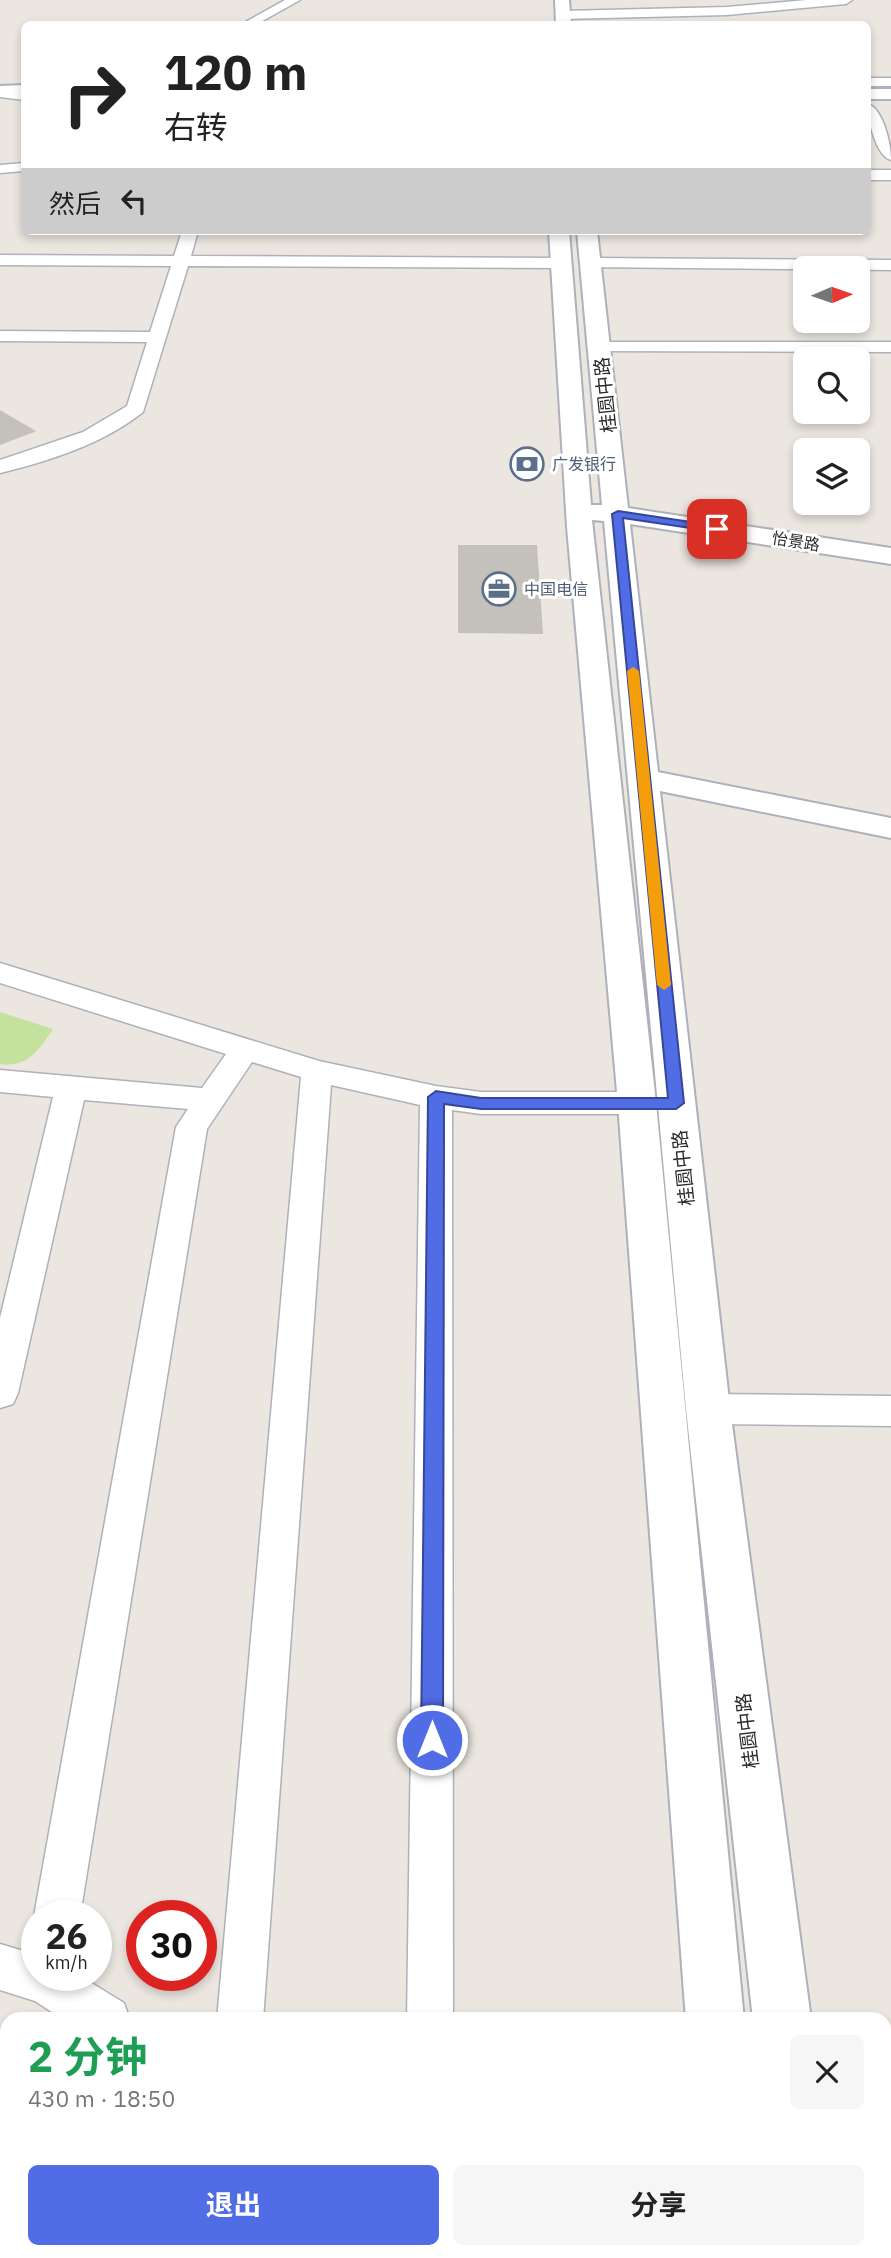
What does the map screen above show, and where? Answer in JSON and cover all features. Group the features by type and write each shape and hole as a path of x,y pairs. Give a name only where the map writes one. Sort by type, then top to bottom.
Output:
{"main road":[{"path":"0,80 21,80"},
{"path":"871,88 891,88"},
{"path":"0,92 21,90"},
{"path":"871,96 891,96"},
{"name":"桂圆中路","path":"559,235 580,511 657,1103 708,1409 781,2012"},
{"name":"桂圆中路","path":"588,235 643,778 657,1103 714,2012"},
{"path":"562,263 591,263"},
{"name":"怡景路","path":"580,511 618,514 891,556"},
{"path":"643,778 891,828"}],"street":[{"path":"253,21 294,0"},
{"path":"563,13 727,11 846,0"},
{"path":"727,11 731,21"},
{"path":"871,82 891,82"},
{"path":"0,92 21,96"},
{"path":"871,114 891,156"},
{"path":"0,169 21,167"},
{"path":"871,176 891,176"},
{"path":"0,467 87,436 132,411 139,404 189,235"},
{"path":"0,260 562,263"},
{"path":"591,263 891,265"},
{"path":"0,336 159,337"},
{"path":"600,347 891,347"},
{"path":"0,973 317,1071 436,1097 481,1103 657,1103"},
{"path":"60,1900 192,1126 246,1047"},
{"path":"241,2012 317,1071"},
{"path":"0,1082 210,1100"},
{"path":"0,1393 71,1088"},
{"path":"430,2012 436,1097"},
{"path":"708,1409 891,1412"},
{"path":"0,1967 21,1972"},
{"path":"65,1991 95,2012"}],"green space":[{"path":"0,1012 53,1029 37,1050 25,1060 9,1065 0,1064"}],"building":[{"path":"0,411 34,431 0,444"},
{"name":"中国电信","path":"459,546 536,546 542,633 459,632"}],"slow traffic":[{"path":"633,671 664,985"}],"place":[{"name":"广发银行","path":"527,464"},
{"name":"中国电信","path":"499,589"}],"route":[{"path":"432,1740 436,1097 481,1103 676,1103 618,514 717,529"}]}
